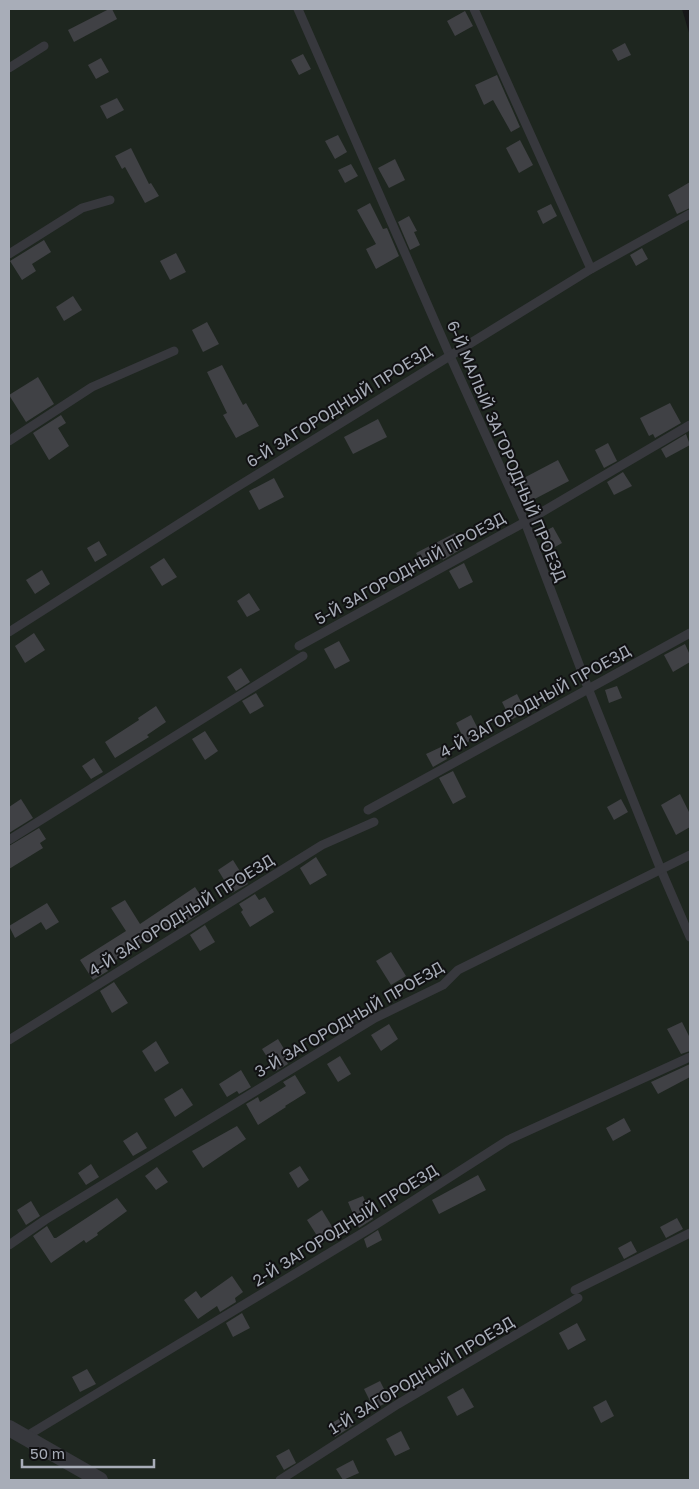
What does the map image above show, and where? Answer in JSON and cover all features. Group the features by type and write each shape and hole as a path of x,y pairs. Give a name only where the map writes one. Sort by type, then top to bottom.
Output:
{"street":[{"path":"9,1428 100,1480"}],"lane":[{"name":"6-Й МАЛЫЙ ЗАГОРОДНЫЙ ПРОЕЗД","path":"298,9 525,522 588,688 690,937"},
{"path":"474,9 591,269"},
{"path":"9,68 44,46"},
{"path":"9,254 82,208 110,200"},
{"name":"6-Й ЗАГОРОДНЫЙ ПРОЕЗД","path":"9,632 232,490 591,269 690,214"},
{"path":"9,441 92,387 174,351"},
{"name":"5-Й ЗАГОРОДНЫЙ ПРОЕЗД","path":"299,646 525,522 690,426"},
{"name":"4-Й ЗАГОРОДНЫЙ ПРОЕЗД","path":"368,810 690,632"},
{"path":"9,840 303,656"},
{"name":"4-Й ЗАГОРОДНЫЙ ПРОЕЗД","path":"9,1040 322,845 374,822"},
{"name":"3-Й ЗАГОРОДНЫЙ ПРОЕЗД","path":"9,1245 46,1220 374,1018 443,985 458,970 690,855"},
{"name":"2-Й ЗАГОРОДНЫЙ ПРОЕЗД","path":"25,1437 368,1230 508,1140 690,1057"},
{"name":"1-Й ЗАГОРОДНЫЙ ПРОЕЗД","path":"280,1480 398,1404 576,1294 690,1233"}],"shaded area":[{"path":"9,9 682,9 690,36 690,1480 9,1480"}],"building":[{"path":"112,9 117,19 74,42 68,30"},
{"path":"465,11 473,26 455,36 447,21"},
{"path":"625,43 631,55 618,61 612,50"},
{"path":"303,54 311,69 299,75 291,60"},
{"path":"101,58 109,72 96,79 88,65"},
{"path":"497,75 520,127 511,132 493,100 484,105 475,85"},
{"path":"117,98 124,110 107,119 100,106"},
{"path":"338,135 347,152 335,159 325,141"},
{"path":"520,140 533,165 519,173 506,148"},
{"path":"131,148 149,184 151,183 159,196 145,203 125,167 122,169 115,156"},
{"path":"395,159 405,180 389,188 378,168"},
{"path":"351,164 358,176 345,183 338,170"},
{"path":"690,182 690,208 677,214 668,195"},
{"path":"370,203 383,229 387,228 399,256 376,269 366,249 376,244 357,210"},
{"path":"551,204 557,216 543,224 537,211"},
{"path":"409,216 417,231 414,232 420,245 410,250 398,222"},
{"path":"44,240 51,252 32,264 36,271 22,280 10,261"},
{"path":"642,248 648,259 636,266 630,255"},
{"path":"176,253 186,272 170,280 160,261"},
{"path":"73,296 82,310 64,321 56,307"},
{"path":"207,322 219,344 203,352 192,330"},
{"path":"222,365 243,405 246,403 259,426 236,438 223,415 227,413 207,372"},
{"path":"38,377 54,404 26,422 9,395"},
{"path":"670,403 681,423 655,438 653,434 649,436 640,418"},
{"path":"61,415 66,423 58,428 69,446 49,460 33,433"},
{"path":"378,419 387,437 353,454 344,437"},
{"path":"686,434 690,445 666,458 661,449"},
{"path":"608,443 617,461 604,468 595,450"},
{"path":"558,460 569,481 529,502 518,481"},
{"path":"623,472 632,486 614,495 607,482"},
{"path":"274,478 284,497 259,510 249,491"},
{"path":"553,527 562,543 548,551 539,534"},
{"path":"455,533 463,548 443,560 442,558 424,567 416,553"},
{"path":"99,541 107,555 95,562 87,548"},
{"path":"164,558 177,577 162,586 150,567"},
{"path":"464,563 473,582 459,589 449,571"},
{"path":"42,570 50,584 35,594 26,580"},
{"path":"249,593 260,610 247,617 237,601"},
{"path":"34,633 45,650 25,663 15,646"},
{"path":"339,641 350,661 335,669 324,649"},
{"path":"685,644 690,655 690,662 673,672 664,655"},
{"path":"241,668 250,682 236,691 227,677"},
{"path":"617,686 622,698 609,703 605,690"},
{"path":"256,693 264,706 250,714 242,701"},
{"path":"517,694 526,712 511,720 502,702"},
{"path":"156,706 166,722 147,735 149,737 115,758 105,742 139,720 138,718"},
{"path":"471,715 481,735 466,743 456,723"},
{"path":"205,731 218,751 205,760 192,739"},
{"path":"441,747 447,759 433,767 426,754"},
{"path":"94,758 103,772 91,779 82,766"},
{"path":"453,771 466,797 453,804 439,778"},
{"path":"680,794 690,814 690,827 676,835 661,805"},
{"path":"21,799 33,818 9,833 9,807"},
{"path":"621,799 628,812 614,820 607,807"},
{"path":"39,828 46,839 40,843 43,848 9,869 9,846"},
{"path":"316,857 327,875 310,885 300,868"},
{"path":"233,860 248,884 232,893 218,870"},
{"path":"195,887 206,904 196,910 199,914 183,924 179,919 105,967 108,971 93,980 80,960 126,931 111,908 125,900 140,924"},
{"path":"255,894 259,900 265,897 274,912 250,927 241,912 243,910 239,904"},
{"path":"47,903 59,922 46,930 41,922 15,938 9,926"},
{"path":"205,925 215,942 200,951 190,935"},
{"path":"391,952 406,976 391,985 376,961"},
{"path":"114,982 128,1003 112,1013 100,991"},
{"path":"682,1022 690,1038 690,1051 681,1054 667,1029"},
{"path":"389,1024 398,1039 381,1051 371,1035"},
{"path":"278,1039 289,1057 285,1059 288,1064 276,1071 262,1049"},
{"path":"156,1041 169,1063 155,1072 142,1051"},
{"path":"340,1056 351,1074 338,1082 327,1064"},
{"path":"690,1064 690,1077 658,1094 651,1082"},
{"path":"241,1070 251,1087 239,1094 237,1091 227,1097 219,1084"},
{"path":"295,1075 306,1093 258,1125 246,1104 258,1097 260,1102 286,1086 283,1082"},
{"path":"182,1088 193,1105 175,1117 164,1099"},
{"path":"624,1118 631,1131 613,1141 606,1128"},
{"path":"237,1126 246,1139 203,1168 192,1151"},
{"path":"137,1132 147,1148 133,1156 123,1141"},
{"path":"91,1164 99,1177 86,1185 78,1173"},
{"path":"300,1166 309,1180 298,1188 289,1173"},
{"path":"157,1167 168,1182 156,1190 145,1176"},
{"path":"478,1175 486,1190 439,1214 432,1200"},
{"path":"363,1196 373,1219 359,1228 348,1202"},
{"path":"117,1198 127,1211 97,1233 98,1235 86,1243 84,1240 51,1263 33,1236 47,1226 54,1238 56,1238"},
{"path":"31,1201 40,1216 26,1225 17,1210"},
{"path":"322,1210 336,1233 321,1242 307,1220"},
{"path":"677,1218 683,1229 666,1238 660,1227"},
{"path":"378,1230 382,1240 367,1248 364,1239"},
{"path":"631,1241 637,1252 624,1259 618,1248"},
{"path":"232,1276 243,1292 235,1298 236,1302 220,1312 217,1306 198,1319 184,1300 196,1291 201,1298"},
{"path":"242,1313 250,1328 233,1337 226,1323"},
{"path":"577,1323 586,1340 568,1350 559,1333"},
{"path":"87,1369 96,1384 80,1392 72,1377"},
{"path":"380,1381 390,1401 374,1409 364,1389"},
{"path":"463,1388 474,1407 457,1416 447,1397"},
{"path":"606,1400 614,1416 601,1423 593,1407"},
{"path":"348,1414 354,1425 335,1437 328,1425"},
{"path":"401,1431 410,1449 395,1456 386,1439"},
{"path":"289,1449 296,1463 284,1470 276,1456"},
{"path":"353,1460 359,1473 343,1480 336,1469"}]}
